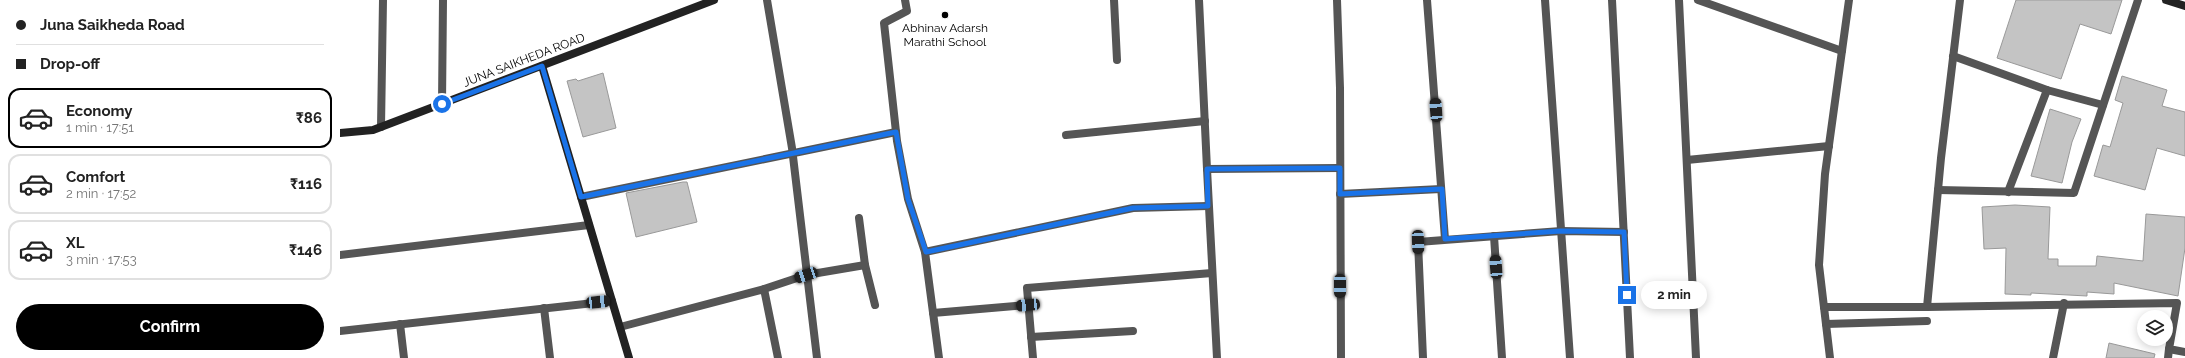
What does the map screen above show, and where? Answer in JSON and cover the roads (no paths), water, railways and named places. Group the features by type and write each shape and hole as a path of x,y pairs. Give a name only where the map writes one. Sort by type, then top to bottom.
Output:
{"main road":[{"name":"JUNA SAIKHEDA ROAD","path":"340,133 373,130 542,66 692,4 714,0"},
{"path":"2166,0 2185,6"},
{"path":"542,66 629,358"}],"street":[{"path":"381,127 383,0"},
{"path":"442,104 443,0"},
{"path":"767,0 792,153 817,358"},
{"path":"905,0 907,11 884,23 896,132 908,199 926,252 939,358"},
{"path":"1114,0 1117,60"},
{"path":"1200,0 1208,206 1217,358"},
{"path":"1337,0 1341,358"},
{"path":"1427,0 1445,239"},
{"path":"1544,0 1570,358"},
{"path":"1612,0 1630,358"},
{"path":"1679,0 1696,358"},
{"path":"1698,0 1842,51"},
{"path":"1830,358 1819,265 1825,174 1849,0"},
{"path":"1927,307 1938,190 1960,0"},
{"path":"1938,190 2074,193 2138,0"},
{"path":"1953,56 2047,90 2103,105"},
{"path":"2008,192 2047,90"},
{"path":"1066,135 1205,121"},
{"path":"581,197 896,132"},
{"path":"1686,160 1829,146"},
{"path":"1207,169 1340,168"},
{"path":"1340,194 1442,189"},
{"path":"926,252 1133,208 1208,206"},
{"path":"859,218 865,265 875,305"},
{"path":"340,255 589,225"},
{"path":"1423,358 1418,242 1561,231 1624,232"},
{"path":"1494,236 1502,358"},
{"path":"620,327 764,289 806,275 865,265"},
{"path":"1033,358 1027,288 1212,272"},
{"path":"764,289 778,358"},
{"path":"340,331 612,300"},
{"path":"1824,307 1927,307 2064,303 2177,303 2168,358"},
{"path":"2052,358 2064,303"},
{"path":"933,313 1028,305"},
{"path":"544,308 550,358"},
{"path":"1826,324 1927,321"},
{"path":"400,324 404,358"},
{"path":"1031,337 1134,331"},
{"path":"2169,349 2185,352"}],"place":[{"name":"Abhinav Adarsh Marathi School","path":"945,15"}]}
